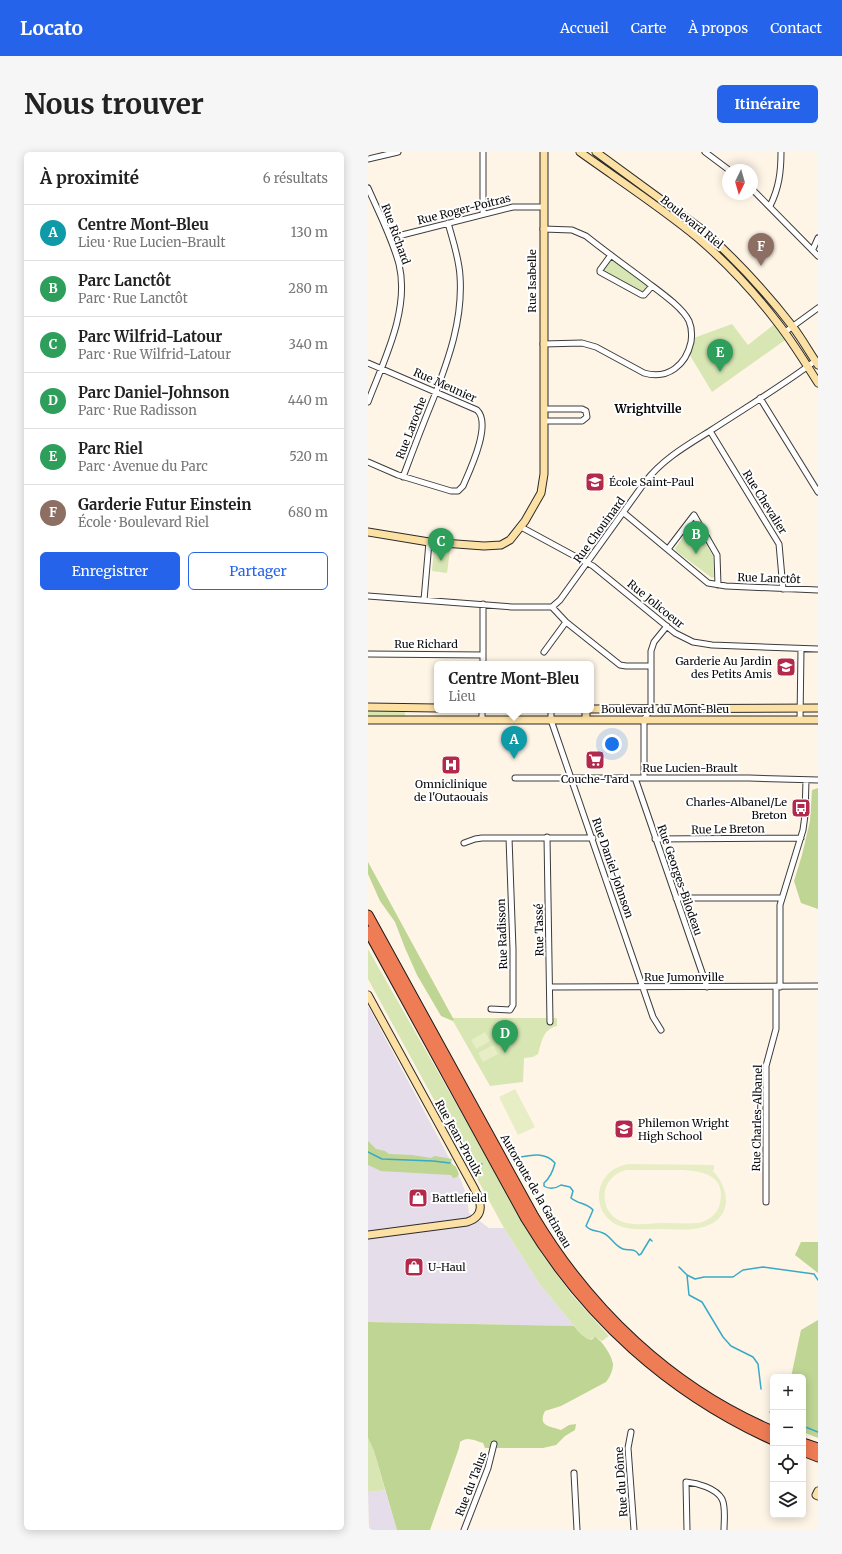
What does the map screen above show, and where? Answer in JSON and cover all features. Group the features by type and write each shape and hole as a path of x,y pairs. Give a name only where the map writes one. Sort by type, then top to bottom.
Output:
{"highway":[{"path":"368,909 370,927"},
{"name":"Autoroute de la Gatineau","path":"368,914 370,927 388,967 526,1219 550,1256 573,1287 609,1328 659,1372 716,1410 770,1438"},
{"name":"Autoroute de la Gatineau","path":"370,927 529,1208 555,1250 579,1282 601,1308 625,1332 665,1367 692,1387 721,1405 770,1430"},
{"path":"368,938 388,967"},
{"path":"806,1444 818,1448"},
{"path":"806,1453 818,1457"}],"street":[{"path":"368,159 398,152"},
{"path":"483,152 483,214"},
{"name":"Rue Isabelle","path":"368,532 429,542 495,546 505,543 521,527 543,488 544,152"},
{"name":"Boulevard Riel","path":"580,152 698,238 725,263 765,306 818,383"},
{"name":"Boulevard Riel","path":"596,152 704,231 773,303 792,326 816,363"},
{"path":"705,152 714,154 723,164"},
{"path":"770,206 776,194 780,180 781,152"},
{"name":"Rue Richard","path":"368,188 390,238 399,266 401,299 398,320 368,402"},
{"path":"758,195 813,249 818,256"},
{"name":"Rue Roger-Poitras","path":"390,238 513,207 544,206"},
{"name":"Rue Laroche","path":"403,477 436,392 455,336 460,301 460,275 457,256 448,223"},
{"path":"543,229 577,231 652,286 682,312 690,322 691,327 691,339 688,352 683,361 673,370 662,374 650,374 589,344 544,344"},
{"path":"698,238 704,231"},
{"path":"813,249 818,238"},
{"path":"611,255 600,272 642,295 644,295 652,286"},
{"path":"784,332 818,308"},
{"name":"Rue Meunier","path":"368,363 476,410 481,417 479,445 463,486 458,491 451,491 403,477 368,462"},
{"name":"Rue Chouinard","path":"552,607 560,600 624,514 645,482 660,466 681,449 807,366 816,363"},
{"path":"760,398 818,492"},
{"path":"544,409 582,409 586,412 587,417 582,421 544,421"},
{"name":"Rue Chevalier","path":"710,431 779,544 783,589"},
{"name":"Rue Lanctôt","path":"624,514 708,583 718,585 818,590"},
{"path":"668,549 694,514 717,555 718,585"},
{"name":"Rue Jolicoeur","path":"521,527 588,562 683,638 698,644 818,649"},
{"path":"424,600 429,542"},
{"path":"368,596 512,607 552,607 566,622 620,665 651,666"},
{"path":"483,604 483,661"},
{"path":"544,652 566,622"},
{"path":"644,778 644,720 651,708 652,647 667,626"},
{"path":"800,720 801,649"},
{"name":"Rue Richard","path":"368,654 483,655"},
{"path":"368,708 434,708"},
{"name":"Boulevard du Mont-Bleu","path":"594,709 818,708"},
{"path":"482,713 482,719"},
{"name":"Rue Daniel-Johnson","path":"551,713 551,720 593,838 653,1017 661,1030"},
{"path":"586,713 586,720"},
{"name":"Boulevard du Mont-Bleu","path":"368,720 818,720"},
{"name":"Rue Lucien-Brault","path":"515,778 749,778 818,780"},
{"name":"Rue Georges-Bilodeau","path":"635,778 707,987"},
{"name":"Rue Charles-Albanel","path":"766,1202 766,1066 776,1029 780,914 782,898 801,838 805,815 806,780"},
{"path":"464,843 475,839 547,837 593,838"},
{"name":"Rue Tassé","path":"547,837 550,1022"},
{"name":"Rue Radisson","path":"491,1009 510,1010 513,1008 513,949 509,838"},
{"name":"Rue Le Breton","path":"655,839 801,838"},
{"path":"676,898 782,898"},
{"name":"Rue Jumonville","path":"550,987 818,986"},
{"name":"Rue Jean-Proulx","path":"368,995 476,1194 481,1208 477,1217 467,1222 368,1235"},
{"name":"Rue du Dôme","path":"630,1432 628,1448 634,1530"},
{"name":"Rue du Talus","path":"464,1530 488,1468 494,1444"},
{"path":"574,1473 577,1530"},
{"path":"687,1530 686,1482 699,1484 718,1494 722,1498 724,1530"},
{"path":"818,1491 816,1495 818,1496"}],"shaded area":[{"path":"368,1006 461,1180 466,1194 469,1213 489,1228 504,1228 539,1283 574,1326 368,1322"},
{"path":"385,1490 397,1530 369,1530 368,1492"}],"green space":[{"path":"611,255 652,286 644,295 600,272"},
{"path":"777,322 788,338 712,392 688,352 691,339 732,324 748,345"},
{"path":"692,525 696,527 713,556 714,577 712,578 676,551 675,548"},
{"path":"434,549 450,550 447,573 432,571"},
{"path":"368,711 405,711 405,717 368,717"},
{"path":"818,788 818,909 801,903 794,881 810,821 812,790"},
{"path":"368,862 454,1020 453,1021 441,1016 417,975 395,922 380,901 368,874"},
{"path":"368,949 541,1253 572,1295 609,1336 602,1341 597,1338 592,1338 591,1340 583,1337 539,1283 504,1228 368,979"},
{"path":"452,1018 557,1018 557,1026 545,1033 538,1054 533,1057 524,1058 523,1082 490,1086"},
{"path":"485,1032 490,1041 476,1049 471,1040"},
{"path":"493,1045 498,1054 483,1062 478,1053"},
{"path":"515,1089 535,1127 518,1135 499,1097"},
{"path":"368,1141 376,1149 385,1151 389,1154 431,1158 435,1156 452,1159 451,1163 456,1167 459,1174 457,1177 453,1178 451,1175 381,1171 368,1165"},
{"path":"624,1165 714,1165 714,1170 712,1170 723,1186 725,1194 726,1203 724,1210 720,1217 713,1223 693,1229 636,1229 621,1227 614,1224 603,1212 600,1203 600,1188 607,1175","holes":["626,1170 683,1170 703,1173 712,1177 718,1183 721,1191 719,1207 712,1216 699,1223 632,1224 624,1222 611,1215 607,1208 605,1190 610,1180"]},
{"path":"801,1242 818,1242 818,1273 795,1255"},
{"path":"818,1320 818,1438 806,1433 806,1374 792,1374 801,1330"},
{"path":"368,1322 574,1326 586,1338 591,1340 595,1337 601,1341 611,1357 613,1364 610,1376 606,1382 561,1406 545,1411 543,1420 546,1425 561,1430 569,1425 576,1424 575,1430 565,1436 556,1445 543,1448 485,1448 483,1443 474,1440 465,1439 460,1442 430,1530 397,1530 374,1451 368,1438"},
{"path":"368,1438 374,1451 385,1490 368,1492"}],"waterway":[{"path":"368,1152 382,1159 450,1163"},
{"path":"512,1159 535,1155 546,1156 551,1159 555,1163 551,1174 544,1183 544,1186 550,1188 555,1188 561,1185 570,1187 573,1191 571,1198 593,1210 586,1226 592,1230 606,1234 620,1248 625,1250 633,1250 639,1255 650,1239 652,1241"},
{"path":"469,1163 482,1164"},
{"path":"679,1267 687,1275 695,1279 704,1277 733,1277 743,1270 763,1267 814,1274 818,1280"},
{"path":"687,1275 689,1295 702,1302 723,1337 731,1346 753,1357 758,1364 761,1389"},
{"path":"806,1427 818,1432"}],"place":[{"name":"Garderie Futur Einstein","path":"761,266"},
{"name":"Parc Riel","path":"720,372"},
{"name":"École Saint-Paul","path":"595,482"},
{"name":"Parc Lanctôt","path":"696,554"},
{"name":"Parc Wilfrid-Latour","path":"441,561"},
{"name":"Garderie Au Jardin des Petits Amis","path":"786,667"},
{"name":"Centre Mont-Bleu","path":"514,759"},
{"name":"Couche-Tard","path":"595,760"},
{"name":"Omniclinique de l'Outaouais","path":"451,765"},
{"name":"Charles-Albanel/Le Breton","path":"801,808"},
{"name":"Parc Daniel-Johnson","path":"505,1053"},
{"name":"Philemon Wright High School","path":"624,1129"},
{"name":"Battlefield","path":"418,1198"},
{"name":"U-Haul","path":"414,1267"}],"district":[{"name":"Wrightville","path":"648,409"}]}
